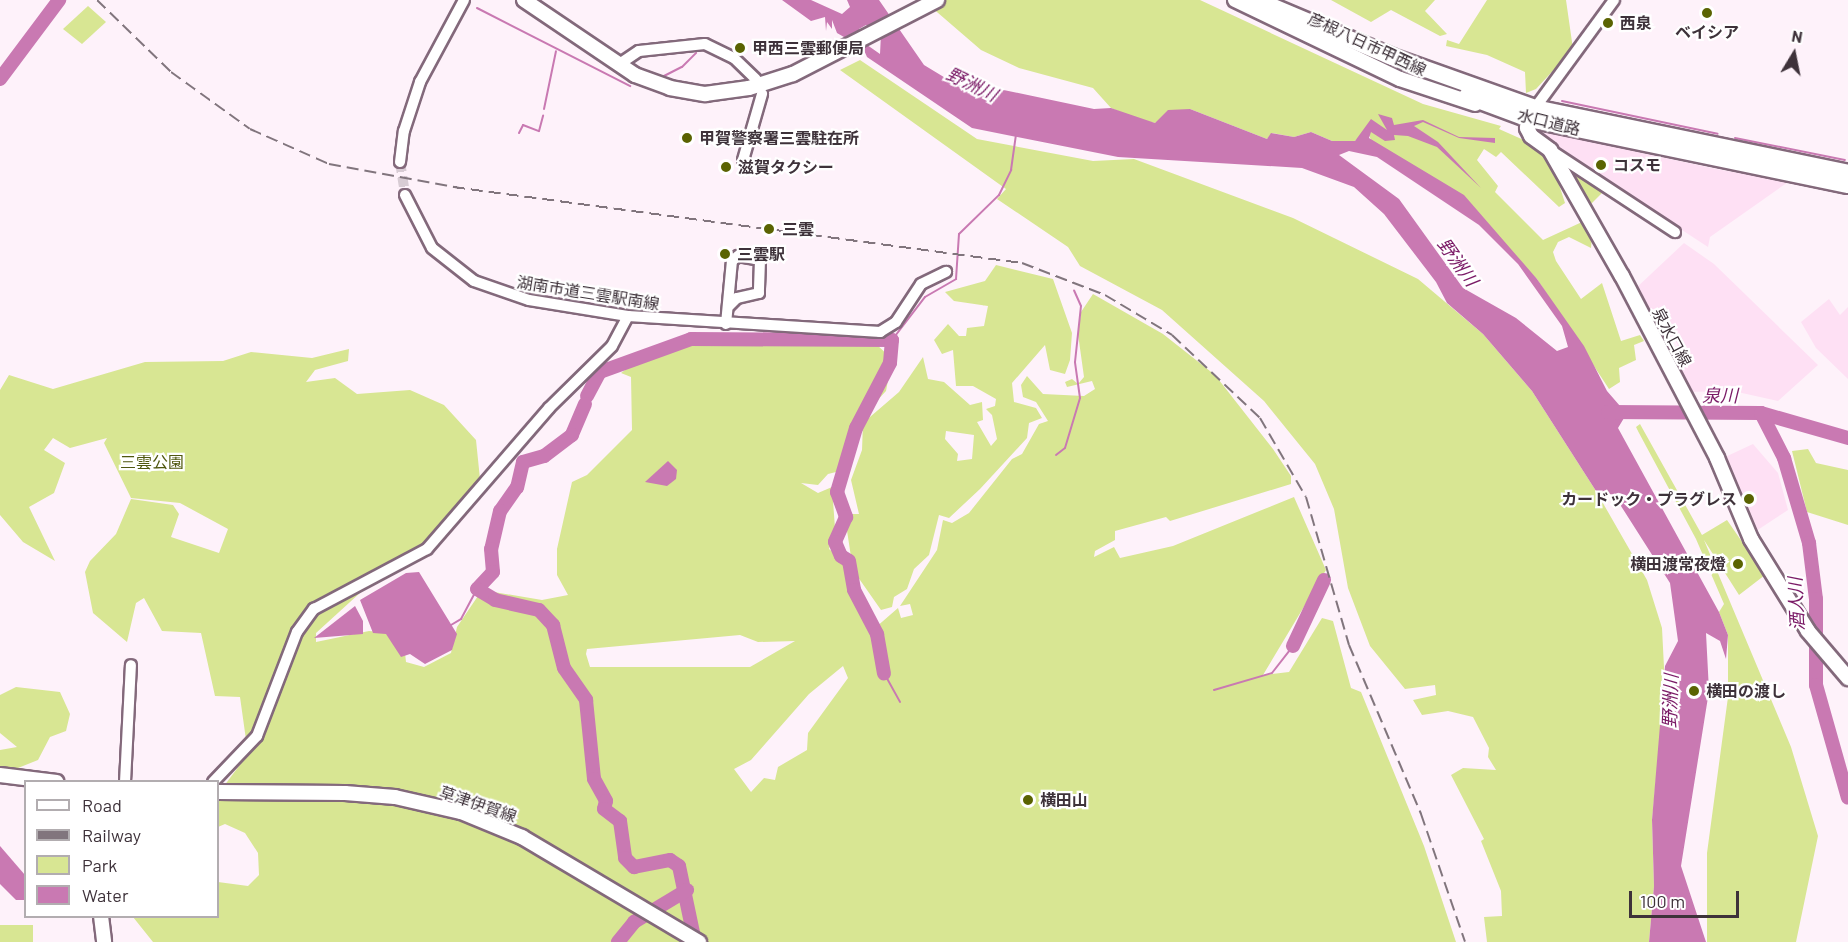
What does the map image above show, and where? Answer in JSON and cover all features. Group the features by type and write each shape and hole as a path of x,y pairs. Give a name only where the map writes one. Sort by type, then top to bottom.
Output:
{"highway":[{"name":"水口道路","path":"1266,2 1365,55 1489,106 1848,173"},
{"name":"水口道路","path":"1266,2 1532,113 1848,185"}],"main road":[{"path":"524,0 618,65 657,84 705,94 763,85 809,67 937,0"},
{"name":"彦根八日市甲西線","path":"1235,0 1417,86 1489,106"},
{"name":"泉水口線","path":"1532,113 1531,136 1550,150 1578,200 1699,423 1735,509 1808,631 1848,678"},
{"path":"0,775 41,780"},
{"name":"草津伊賀線","path":"219,792 345,793 395,797 461,812 522,837 699,942"},
{"path":"101,918 104,942"}],"street":[{"path":"400,162 404,131 420,82 464,0"},
{"path":"1532,113 1614,0"},
{"path":"618,65 639,51 705,44 734,58 756,79"},
{"path":"743,160 762,93"},
{"path":"1550,150 1675,232"},
{"name":"湖南市道三雲駅南線","path":"405,195 432,248 474,281 522,299 628,316 706,324 879,332 896,322 921,284 946,272"},
{"path":"726,324 732,261 738,256 756,258 763,265 759,293 742,296 729,306"},
{"path":"730,277 742,296"},
{"path":"215,780 257,736 297,632 314,609 427,549 549,408 612,346 628,316"},
{"path":"125,780 131,665"}],"shaded area":[{"path":"1542,131 1716,169 1788,182 1710,237 1708,247 1541,138"},
{"path":"1684,243 1714,264 1818,365 1778,401 1733,391 1686,392 1666,352 1678,345 1671,334 1659,340 1634,290"},
{"path":"1829,299 1840,315 1848,307 1848,379 1816,348 1801,322"},
{"path":"1753,444 1778,473 1788,510 1753,533 1723,458"}],"green space":[{"path":"923,0 1200,0 1423,104 1501,126 1499,129 1533,144 1553,166 1565,203 1559,207 1501,152 1496,157 1484,149 1477,160 1498,186 1495,192 1543,240 1582,222 1592,237 1591,248 1569,237 1558,242 1553,252 1556,261 1581,299 1602,283 1621,341 1640,335 1644,341 1634,345 1636,360 1619,368 1620,382 1609,389 1537,279 1426,174 1372,143 1367,129 1355,141 1332,141 1311,132 1294,137 1272,133 1267,139 1190,109 1155,123 1137,119 1111,108 1093,88 1019,68 981,50"},
{"path":"1331,0 1435,0 1425,11 1447,34 1440,36 1391,10 1371,22"},
{"path":"1487,0 1566,0 1573,49 1536,89 1526,93 1525,72 1487,55 1446,46 1447,40 1459,44"},
{"path":"88,6 106,22 82,44 63,29"},
{"path":"860,60 977,139 1093,161 1134,159 1293,218 1418,279 1483,334 1532,391 1596,491 1647,580 1662,628 1665,687 1652,820 1654,886 1649,942 1487,942 1484,917 1502,916 1501,891 1481,841 1484,839 1451,775 1463,768 1496,770 1488,757 1489,748 1473,717 1448,711 1422,715 1413,700 1436,695 1435,685 1405,689 1370,646 1348,588 1334,509 1315,464 1264,401 1162,310 1080,266 1068,247 997,199 1006,189 840,70"},
{"path":"1582,173 1604,191 1587,208 1576,189 1574,178"},
{"path":"996,265 1053,279 1072,333 1070,360 1065,374 1050,370 1045,345 1012,383 1014,402 1036,408 1042,418 1029,423 1027,438 980,489 949,518 939,515 929,555 914,569 907,589 894,597 892,607 881,610 853,570 846,524 852,514 859,514 851,480 862,450 863,423 899,392 923,357 928,379 944,382 970,405 982,402 983,420 977,422 991,446 997,439 992,415 986,409 995,406 996,399 973,386 956,386 953,350 942,354 934,340 948,324 959,336 966,336 967,328 984,326 988,306 954,301 945,292 985,281","holes":["946,431 974,435 972,459 957,461 958,454 945,439"]},
{"name":"三雲公園","path":"1093,294 1163,334 1215,375 1273,449 1291,476 1291,484 1170,521 1166,517 1115,531 1115,540 1095,551 1094,557 1114,547 1120,558 1173,546 1294,497 1326,570 1263,675 1289,672 1322,618 1333,621 1351,688 1361,692 1424,846 1456,942 153,942 134,918 219,918 219,882 248,886 259,875 258,853 245,833 225,824 219,827 219,793 248,754 240,697 215,696 201,633 162,631 144,598 136,603 127,642 93,613 85,572 90,561 116,534 131,499 173,505 179,514 171,537 219,553 228,529 180,503 131,498 104,443 107,438 70,448 53,438 44,450 65,463 54,493 29,507 55,561 23,542 0,515 0,390 9,375 53,389 145,362 223,361 251,352 312,358 349,349 348,361 315,370 306,382 335,378 357,394 410,390 444,405 476,440 480,479 421,548 395,561 316,633 316,642 369,631 403,634 406,662 424,667 451,653 457,627 482,590 542,600 568,595 557,575 557,549 572,482 587,475 632,430 631,377 621,373 649,352 690,338 876,344 892,359 886,391 862,417 848,469 828,474 818,485 801,483 818,493 832,487 835,528 829,549 840,558 868,627 875,628 898,608 901,618 913,615 910,604 900,606 937,550 943,520 952,523 969,513 1012,459 1022,454 1039,424 1048,421 1036,402 1023,397 1021,385 1027,376 1043,394 1084,396 1095,389 1092,381 1067,387 1065,382 1072,379 1078,384 1084,377 1078,334 1081,312","holes":["740,635 758,642 795,641 750,667 590,667 586,654 587,649","843,666 848,678 808,733 807,750 778,767 775,780 764,778 751,792 734,769 751,760 809,694"]},
{"path":"1640,424 1702,535 1727,520 1765,575 1739,595 1704,540 1791,747 1818,836 1796,942 1707,942 1707,853 1728,697 1728,635 1719,612 1724,604 1696,539 1636,427"},
{"path":"1808,449 1816,463 1848,470 1848,525 1807,512 1792,451"},
{"path":"16,687 60,692 70,714 66,731 50,737 38,760 18,768 0,767 0,750 17,747 0,733 0,695"},
{"path":"0,925 33,925 33,942 0,942"}],"water":[{"name":"野洲川","path":"782,0 811,0 842,14 850,7 847,0 879,0 924,65 957,85 994,88 1094,109 1111,108 1155,123 1168,110 1190,109 1267,139 1271,133 1294,137 1311,132 1332,141 1355,141 1371,119 1387,130 1378,114 1392,118 1394,125 1423,120 1459,137 1495,138 1495,143 1459,138 1423,122 1414,126 1438,142 1481,188 1437,147 1408,136 1394,135 1395,140 1385,141 1371,132 1369,138 1464,195 1537,279 1584,346 1607,391 1620,406 1625,406 1627,413 1618,428 1719,612 1728,635 1726,659 1720,641 1706,633 1709,691 1681,866 1706,942 1649,942 1654,886 1652,820 1665,666 1678,641 1670,583 1614,495 1596,491 1532,391 1483,334 1447,303 1436,282 1384,214 1354,187 1302,168 1118,157 972,128 867,57 863,48 837,33 832,20 832,29 827,22 826,31 825,17 811,21","holes":["866,25 881,34 880,54 860,40 859,29","1349,151 1377,157 1479,225 1518,264 1562,326 1568,347 1557,351 1516,318 1463,288 1399,199 1339,155"]},
{"path":"668,461 677,470 676,479 667,486 645,482"},
{"path":"419,572 457,634 452,650 425,664 410,654 401,657 386,634 373,633 360,600 406,573"},
{"path":"355,606 363,621 363,634 314,638"},
{"path":"0,846 24,874 24,900 16,900 0,884"}],"waterway":[{"path":"0,79 59,0"},
{"path":"477,8 630,86"},
{"path":"544,109 556,51"},
{"path":"662,77 682,67 696,53"},
{"path":"1562,101 1718,134"},
{"path":"519,133 523,125 539,131 543,116"},
{"path":"892,340 925,297 956,279 959,234 999,195 1011,170 1016,135"},
{"path":"1735,138 1845,160"},
{"path":"1056,455 1065,448 1080,398 1075,362 1081,306 1074,290"},
{"path":"587,396 600,372 691,339 892,340 890,363 856,428 837,492 846,517 835,542 841,556 849,561 854,590 877,634 884,673"},
{"path":"585,404 572,435 544,456 523,462 517,487 500,511 491,549 493,572 477,589 495,600 539,610 553,625 564,668 586,700 594,779 606,801 604,809 620,821 625,858 634,867 670,860 679,866 695,942"},
{"name":"泉川","path":"1608,412 1761,413 1848,438"},
{"name":"酒人川","path":"1761,413 1784,458 1809,543 1816,599 1816,685 1848,798"},
{"path":"1293,646 1324,580"},
{"path":"451,625 461,619 477,589"},
{"path":"1214,690 1272,673 1293,646"},
{"path":"884,673 900,702"},
{"path":"618,942 634,922 687,890"}],"tunnel":[{"path":"400,162 405,195"}],"railway":[{"path":"97,0 171,72 250,129 329,164 460,188"},
{"path":"453,187 1022,263 1105,295 1172,335 1260,418 1306,497 1349,645 1421,814 1465,942"}],"place":[{"name":"ベイシア","path":"1707,13"},
{"name":"西泉","path":"1608,23"},
{"name":"甲西三雲郵便局","path":"740,48"},
{"name":"甲賀警察署三雲駐在所","path":"687,138"},
{"name":"コスモ","path":"1601,165"},
{"name":"滋賀タクシー","path":"726,167"},
{"name":"三雲","path":"769,229"},
{"name":"三雲駅","path":"725,254"},
{"name":"カードック・プラグレス","path":"1749,499"},
{"name":"横田渡常夜燈","path":"1738,564"},
{"name":"横田の渡し","path":"1694,691"},
{"name":"横田山","path":"1028,800"}]}
